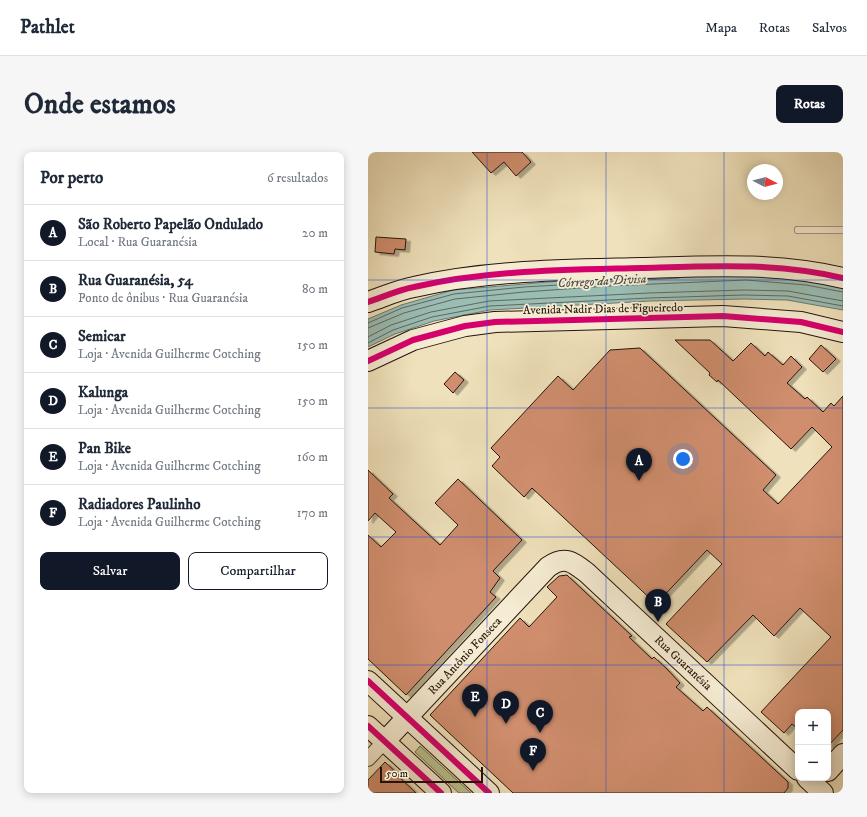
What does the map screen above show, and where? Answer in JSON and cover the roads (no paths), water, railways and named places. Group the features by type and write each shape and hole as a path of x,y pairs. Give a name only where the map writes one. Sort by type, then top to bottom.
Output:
{"main road":[{"path":"368,302 413,287 472,276 560,270 742,265 783,268 843,278"},
{"name":"Avenida Nadir Dias de Figueiredo","path":"368,361 412,340 465,326 495,322 724,316 801,322 843,332"},
{"name":"Rua Antônio Fonseca","path":"385,741 548,567 556,561 565,560"},
{"name":"Rua Guaranésia","path":"565,560 576,564 587,573 795,767"},
{"path":"368,681 489,793"},
{"path":"368,726 441,793"},
{"path":"831,768 843,754"}],"street":[{"name":"Rua Antônio Fonseca","path":"368,759 385,741"}],"lane":[{"path":"798,230 843,230"}],"water":[{"name":"Córrego da Divisa","path":"746,271 843,283 843,310 787,300 744,299 650,301 490,310 434,321 395,334 368,347 368,319 401,305 453,290 608,277"}],"place":[{"name":"São Roberto Papelão Ondulado","path":"639,481"},
{"name":"Rua Guaranésia, 54","path":"658,622"},
{"name":"Pan Bike","path":"475,717"},
{"name":"Kalunga","path":"506,724"},
{"name":"Semicar","path":"540,733"},
{"name":"Radiadores Paulinho","path":"533,771"}]}
